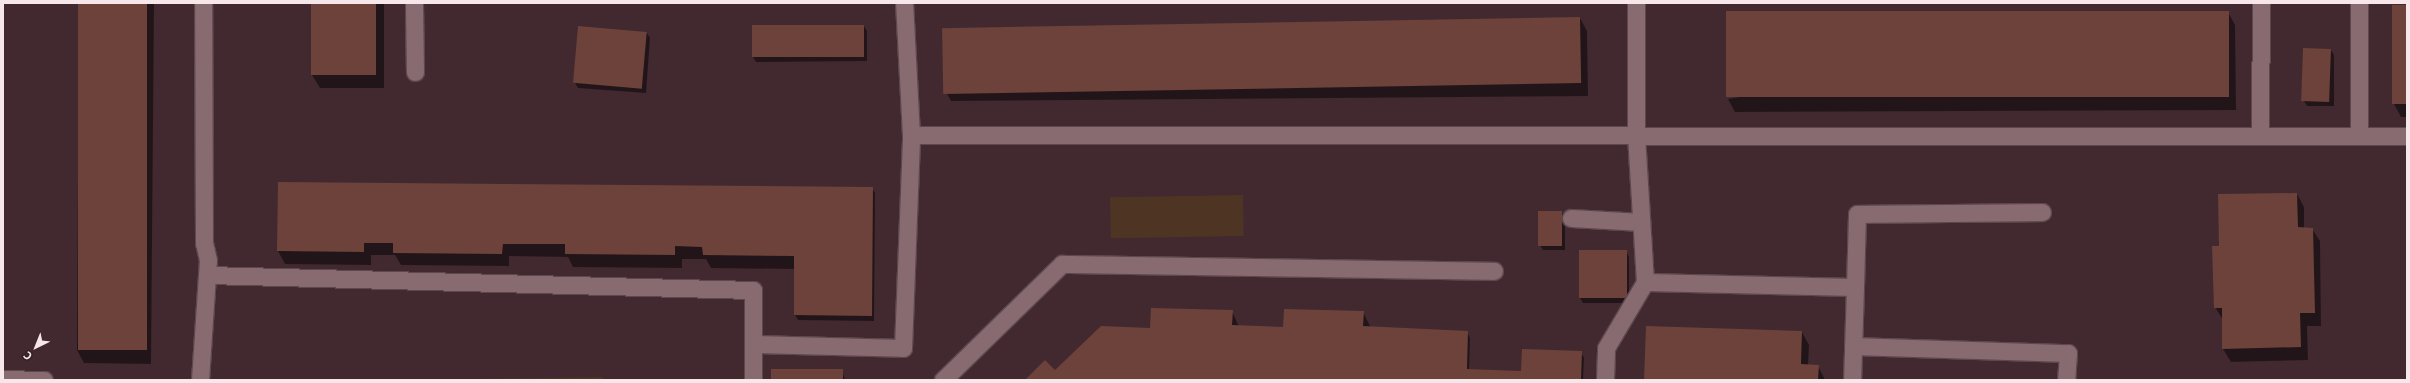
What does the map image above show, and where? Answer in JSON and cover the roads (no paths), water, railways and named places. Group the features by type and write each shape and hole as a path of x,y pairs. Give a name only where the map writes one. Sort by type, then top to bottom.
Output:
{"lane":[{"path":"200,380 208,275 208,260 204,243 203,3"},
{"path":"414,3 415,72"},
{"path":"754,344 903,348 911,134 904,3"},
{"path":"1605,380 1606,348 1645,282 1636,136 1636,3"},
{"path":"2260,136 2261,3"},
{"path":"2359,3 2359,136"},
{"path":"911,134 2407,136"},
{"path":"1852,380 1857,214 2042,212"},
{"path":"1572,218 1641,222"},
{"path":"943,380 1062,264 1494,271"},
{"path":"208,275 753,290 753,380"},
{"path":"1645,282 1855,287"},
{"path":"1853,346 2068,353 2066,380"},
{"path":"3,379 44,380"}]}
